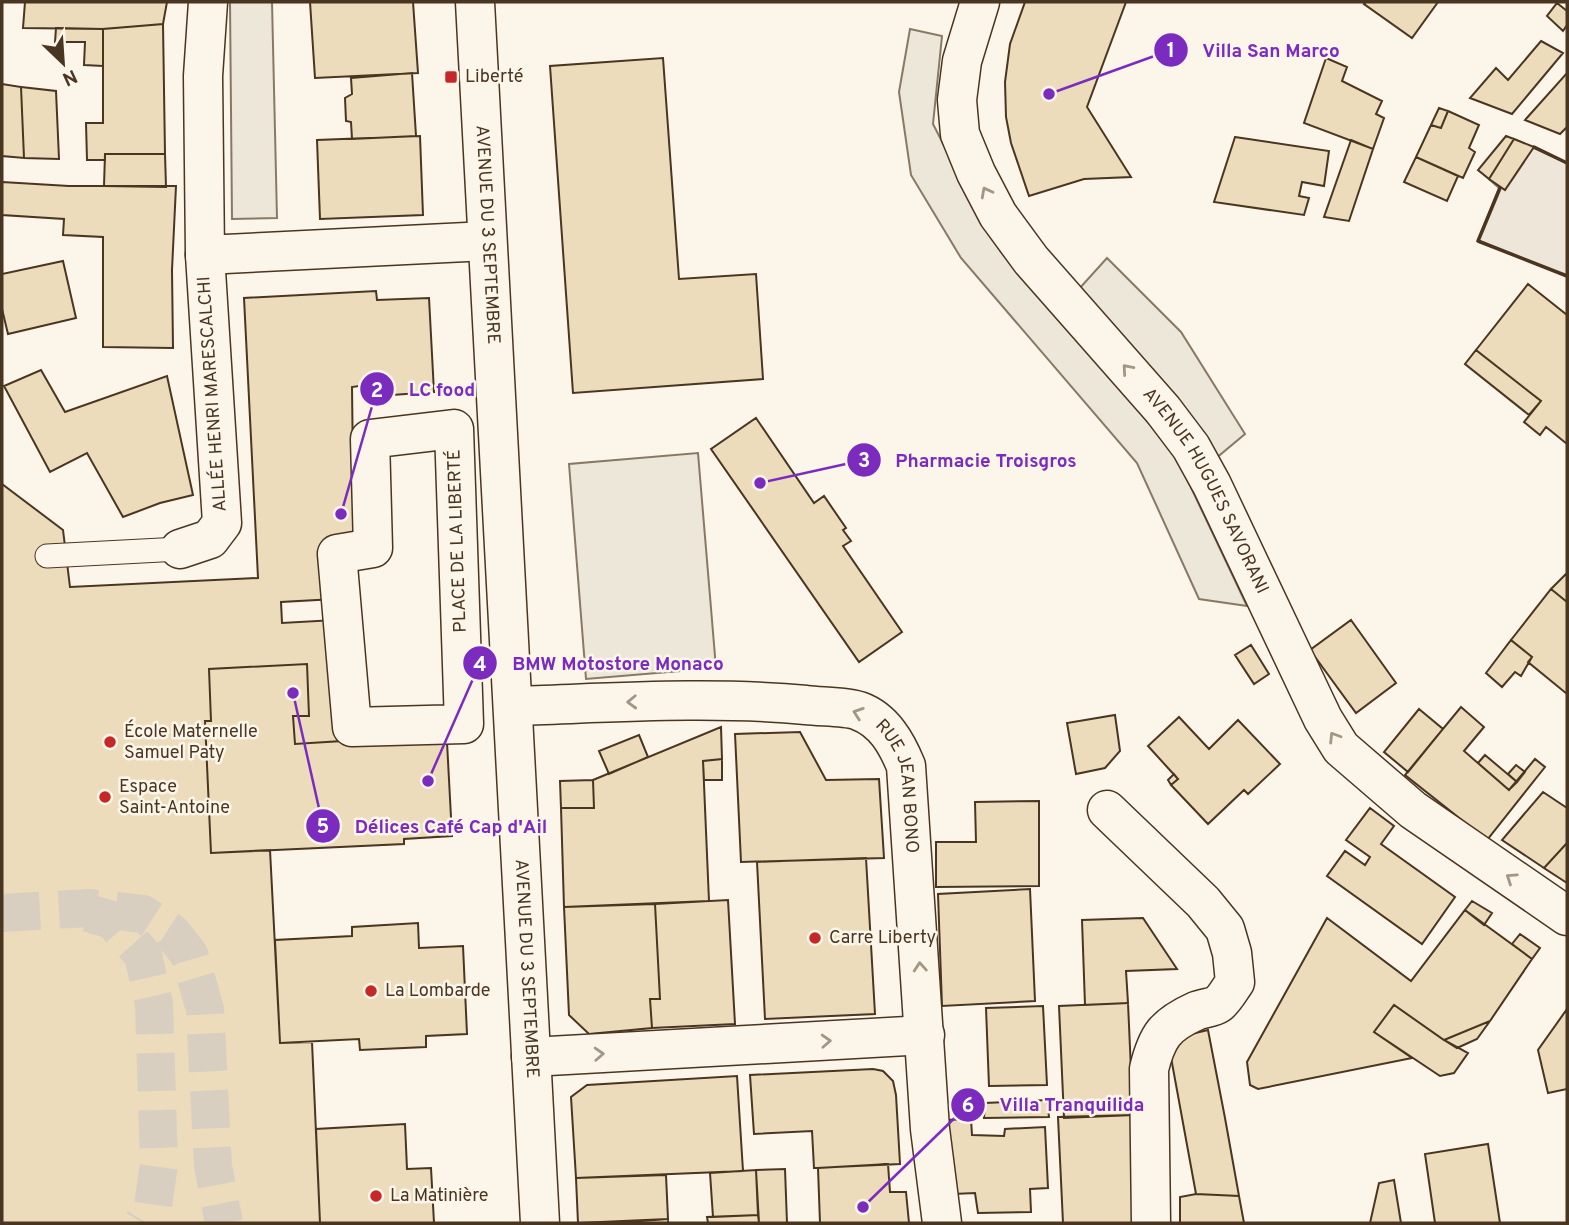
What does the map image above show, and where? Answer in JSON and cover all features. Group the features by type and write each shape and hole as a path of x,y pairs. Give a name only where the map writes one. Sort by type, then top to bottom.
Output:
{"street":[{"name":"ALLÉE HENRI MARESCALCHI","path":"180,549 211,539 222,523 205,255 203,76 208,2"},
{"name":"AVENUE DU 3 SEPTEMBRE","path":"475,2 540,1223"},
{"name":"AVENUE HUGUES SAVORANI","path":"980,2 962,61 957,100 960,134 998,215 1031,260 1163,410 1191,447 1213,485 1323,719 1341,748 1413,810 1567,916"},
{"name":"ALLÉE HENRI MARESCALCHI","path":"205,255 487,241"},
{"name":"PLACE DE LA LIBERTÉ","path":"454,429 464,724 352,726 337,554 373,548 370,439 454,429"},
{"name":"RUE JEAN BONO","path":"513,706 661,701 785,703 859,710 883,726 898,747 905,766 930,1129 942,1223"},
{"path":"1107,810 1203,902 1225,929 1233,953 1235,982 1219,1004 1198,1010 1176,1021 1164,1030 1154,1047 1149,1069 1151,1223"},
{"path":"531,1058 925,1035"}],"lane":[{"path":"47,556 180,549"}],"shaded area":[{"path":"230,2 272,2 277,218 232,219"},
{"path":"910,29 942,36 933,124 975,206 1178,460 1247,606 1199,599 1137,463 961,258 911,175 899,92"},
{"path":"1514,139 1567,163 1567,276 1478,241 1499,188 1489,179"},
{"path":"1107,258 1181,332 1245,434 1215,459 1078,290"},
{"path":"698,453 716,668 586,679 569,464"}],"building":[{"path":"25,2 167,2 163,24 103,29 23,28"},
{"path":"310,2 413,2 418,73 315,78"},
{"path":"1025,2 1126,2 1087,107 1131,177 1084,179 1029,196 1011,143 1006,117 1005,82 1010,44"},
{"path":"1438,2 1412,38 1364,4"},
{"path":"1557,3 1567,11 1567,25 1563,31 1547,16"},
{"path":"163,24 165,154 105,154 105,160 87,160 86,123 103,123 103,29"},
{"path":"56,28 103,29 103,66 84,65 85,42 55,42"},
{"path":"1541,41 1563,53 1512,114 1470,98 1496,68 1508,80"},
{"path":"663,58 679,279 756,274 763,379 573,393 550,66"},
{"path":"1326,58 1347,67 1342,81 1382,101 1376,114 1384,118 1373,149 1304,123"},
{"path":"412,73 416,136 352,139 351,122 346,121 345,98 352,94 351,78"},
{"path":"1567,73 1567,127 1560,134 1525,120"},
{"path":"2,84 21,87 24,158 2,156"},
{"path":"21,87 56,91 59,159 24,158"},
{"path":"1439,108 1448,111 1441,128 1431,125"},
{"path":"1448,111 1479,125 1469,148 1475,152 1463,178 1416,157 1431,125 1441,128"},
{"path":"420,136 423,215 320,219 317,140"},
{"path":"1506,136 1514,139 1489,179 1478,170"},
{"path":"1235,137 1329,151 1324,186 1302,182 1299,196 1309,198 1304,215 1214,202"},
{"path":"1514,139 1534,147 1505,190 1489,179"},
{"path":"1351,140 1373,149 1349,221 1324,217"},
{"path":"105,154 165,154 166,187 104,186"},
{"path":"1416,157 1458,176 1447,201 1404,182"},
{"path":"2,182 69,186 176,186 172,270 173,348 103,347 103,237 63,235 64,219 2,215"},
{"path":"63,261 76,318 8,334 2,309 2,274"},
{"path":"1528,284 1567,315 1567,444 1546,427 1540,435 1524,422 1541,401 1476,350"},
{"name":"Espace Saint-Antoine","path":"376,291 377,300 429,298 434,392 378,396 379,383 352,387 354,547 335,599 281,602 282,623 335,620 342,741 295,744 293,716 309,716 307,664 209,669 211,721 205,721 211,853 270,850 280,1043 312,1042 320,1223 2,1223 2,484 63,530 70,587 258,578 244,298"},
{"path":"1476,350 1541,401 1529,415 1465,364"},
{"path":"41,370 65,412 167,376 193,495 160,503 123,517 87,453 50,472 4,386"},
{"path":"756,418 814,503 824,496 846,528 843,530 851,541 843,546 902,632 859,662 711,449"},
{"path":"1567,573 1567,602 1551,589"},
{"path":"1551,589 1567,602 1567,694 1528,662 1532,657 1511,640"},
{"path":"1351,620 1396,683 1356,713 1310,650"},
{"path":"1511,640 1532,657 1521,676 1515,672 1502,687 1486,673"},
{"path":"1251,645 1269,674 1254,684 1235,655"},
{"path":"307,664 309,716 293,716 295,744 342,741 447,742 452,836 404,839 404,844 211,853 205,721 211,721 209,669"},
{"path":"1461,707 1484,727 1464,751 1509,790 1535,759 1545,767 1487,840 1405,775"},
{"path":"1419,709 1443,729 1408,772 1384,752"},
{"path":"1115,715 1120,751 1105,768 1076,774 1067,723"},
{"path":"1179,717 1209,749 1238,720 1280,764 1248,794 1244,790 1208,824 1171,785 1178,779 1148,746"},
{"path":"721,727 722,759 703,761 709,901 564,907 561,808 594,808 593,780"},
{"path":"800,732 826,780 879,779 884,858 741,862 735,734"},
{"path":"639,735 648,757 609,774 599,751"},
{"path":"1485,755 1517,782 1509,790 1478,763"},
{"path":"722,759 722,780 704,780 703,761"},
{"path":"1516,765 1525,772 1517,782 1508,774"},
{"path":"1174,774 1178,779 1171,785 1168,780"},
{"path":"593,780 594,808 561,808 560,781"},
{"path":"1543,792 1567,808 1567,843 1544,868 1502,840"},
{"path":"1039,801 1039,886 936,887 936,842 976,842 975,802"},
{"path":"1370,808 1394,826 1381,844 1455,897 1422,944 1327,876 1345,851 1365,865 1370,857 1346,840"},
{"path":"1567,843 1567,883 1544,868"},
{"name":"Carre Liberty","path":"866,858 875,1014 765,1019 757,862"},
{"path":"1030,889 1035,1001 942,1006 938,894"},
{"path":"728,900 735,1024 652,1028 650,999 660,999 655,904"},
{"path":"1472,901 1492,913 1484,925 1465,910"},
{"path":"655,904 660,999 650,999 652,1028 589,1034 569,1015 564,907"},
{"path":"1465,910 1532,959 1490,1021 1444,1040 1394,1005 1374,1032 1412,1058 1258,1089 1250,1085 1247,1062 1327,918 1411,981"},
{"path":"1143,918 1177,969 1126,971 1128,1003 1085,1005 1082,920"},
{"name":"La Lombarde","path":"418,923 419,948 463,946 467,1034 426,1036 426,1047 360,1050 359,1039 280,1043 275,940 352,936 352,927"},
{"path":"1520,934 1540,948 1532,959 1512,944"},
{"path":"1128,1003 1133,1115 1064,1118 1059,1006"},
{"path":"1394,1005 1444,1040 1468,1053 1454,1073 1440,1076 1374,1032"},
{"path":"1043,1006 1047,1085 989,1086 986,1008"},
{"path":"1567,1009 1567,1089 1548,1093 1538,1050"},
{"path":"1490,1021 1477,1039 1457,1048 1444,1040"},
{"path":"1208,1030 1239,1196 1196,1194 1170,1052 1183,1036"},
{"path":"873,1069 883,1071 893,1081 900,1164 814,1168 812,1131 754,1134 750,1075"},
{"path":"737,1076 743,1171 576,1178 571,1097 587,1085"},
{"path":"1047,1100 1049,1117 984,1118 985,1103"},
{"path":"1133,1115 1136,1223 1063,1223 1058,1117"},
{"path":"971,1119 972,1135 1004,1136 1005,1129 1045,1127 1048,1188 1030,1189 1031,1212 978,1213 975,1193 953,1194 945,1120"},
{"name":"La Matinière","path":"405,1124 407,1169 431,1168 434,1223 320,1223 316,1129"},
{"path":"1488,1144 1500,1223 1435,1223 1425,1154"},
{"path":"888,1164 890,1192 906,1192 909,1223 820,1223 818,1168"},
{"path":"785,1169 787,1223 759,1223 756,1170"},
{"path":"756,1170 758,1215 713,1217 710,1173"},
{"path":"666,1175 668,1219 578,1223 576,1178"},
{"path":"1394,1180 1401,1223 1370,1223 1379,1183"},
{"path":"1196,1194 1239,1196 1244,1223 1180,1223 1180,1197"},
{"path":"758,1215 759,1223 708,1223 707,1217"},
{"path":"668,1219 668,1223 600,1223 641,1221"}],"tunnel":[{"path":"2,913 89,908 143,914 171,932 189,954 205,1009 213,1166 224,1223"},
{"path":"88,913 112,920 143,955 154,1004 159,1164 153,1206 143,1223"}],"wall":[{"path":"1534,147 1567,163"},
{"path":"1500,188 1478,241 1567,276"}],"place":[{"name":"Liberté","path":"451,77"},
{"name":"Villa San Marco","path":"1049,94"},
{"name":"Pharmacie Troisgros","path":"760,483"},
{"name":"LC food","path":"341,514"},
{"name":"Délices Café Cap d'Ail","path":"293,693"},
{"name":"École Maternelle Samuel Paty","path":"110,742"},
{"name":"BMW Motostore Monaco","path":"428,781"},
{"name":"Espace Saint-Antoine","path":"105,797"},
{"name":"Carre Liberty","path":"815,938"},
{"name":"La Lombarde","path":"371,991"},
{"name":"La Matinière","path":"376,1196"},
{"name":"Villa Tranquilida","path":"863,1207"}]}
